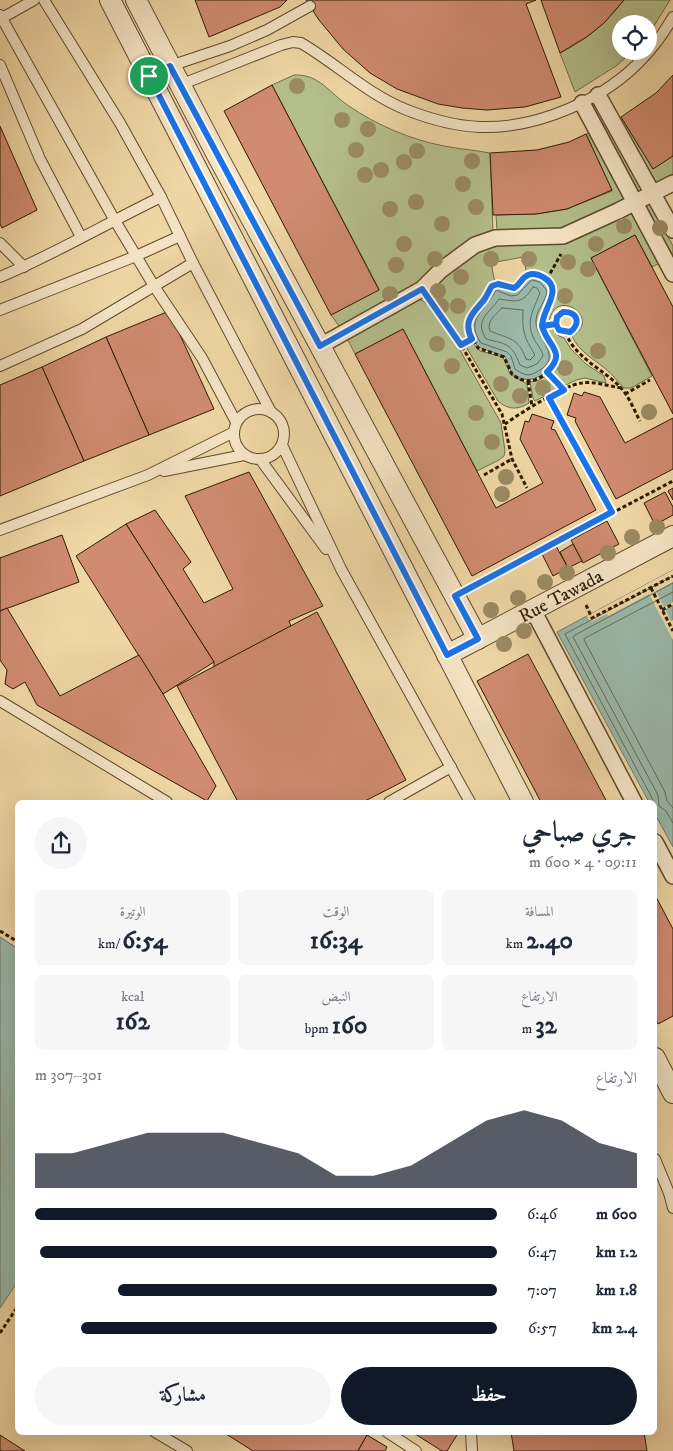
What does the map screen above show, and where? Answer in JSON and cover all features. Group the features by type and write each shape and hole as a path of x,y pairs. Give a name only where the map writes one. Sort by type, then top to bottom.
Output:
{"street":[{"path":"136,0 478,639"},
{"path":"116,2 149,76 522,800"},
{"path":"149,76 170,66"},
{"path":"598,95 673,230"},
{"path":"582,103 673,274"},
{"path":"320,346 422,289 441,270 475,245 485,240 563,236 636,203 673,183"},
{"name":"Rue Tawada","path":"447,655 673,536"},
{"path":"533,610 633,800"},
{"path":"657,846 673,876"},
{"path":"657,1062 673,1093"}],"lane":[{"path":"34,0 1,16 114,219 154,286 202,358 236,422"},
{"path":"44,0 120,123 161,197 193,263 271,412"},
{"path":"170,66 230,46 267,30 310,6"},
{"path":"180,85 293,42 301,43 308,47 372,92 406,110 445,122 482,127 521,123 552,115 598,95 644,58 673,17"},
{"path":"0,66 40,159 82,237"},
{"path":"0,277 24,267 114,219 161,197"},
{"path":"0,310 136,256 180,236"},
{"path":"0,242 24,267"},
{"path":"0,366 82,329 193,263"},
{"path":"262,408 271,412 279,418 283,426 284,436 282,445 276,453 269,457 260,459 244,454 236,445 234,432 236,422 243,414 252,409 262,408"},
{"path":"0,530 148,475 234,432"},
{"path":"282,445 341,569 469,800"},
{"path":"148,475 244,454"},
{"path":"260,459 341,569"},
{"path":"0,701 164,800"},
{"path":"393,800 451,767"},
{"path":"657,1164 673,1208"},
{"path":"160,1435 186,1451"},
{"path":"391,1435 416,1451"},
{"path":"471,1435 472,1451"}],"path":[{"path":"531,274 546,279 553,290 552,297 543,316 542,326 556,354 554,364 540,378 528,380 513,376 503,356 478,348 469,332 470,317 473,311 486,298 492,286 498,284 514,288 520,284 523,278 531,274"},
{"path":"422,289 461,345 502,414 512,459 527,488"},
{"path":"566,333 576,327 577,323 575,315 568,311 560,313 556,320 559,330 566,333 573,346 581,355 621,388 640,421"},
{"path":"542,326 556,324"},
{"path":"461,345 472,339"},
{"path":"547,372 564,390"},
{"path":"528,380 532,406"},
{"path":"625,394 650,380"},
{"path":"505,424 532,406 575,384 584,382 621,388"},
{"path":"549,398 612,512"},
{"path":"484,475 512,459"},
{"path":"455,596 673,480"},
{"path":"576,587 592,618 673,576"},
{"path":"651,588 662,610 671,622 673,631"},
{"path":"662,610 673,604"},
{"path":"0,932 15,940"},
{"path":"0,1333 15,1310"}],"green space":[{"path":"624,0 670,0 657,21 657,15 612,15 612,60 623,60 575,92 560,53 579,42 610,16"},
{"path":"294,75 318,81 360,113 395,131 419,140 490,153 493,231 422,281 342,327 339,326 331,315 379,289 272,85"},
{"path":"621,117 653,168 673,156 673,176 655,182 617,120"},
{"path":"607,123 645,193 640,196 602,125"},
{"path":"590,133 624,197 623,199 568,228 497,230 496,215 536,214 567,209 612,191 586,134"},
{"path":"649,201 673,246 673,258 644,203"},
{"path":"632,212 660,263 652,267 635,235 591,258 652,376 631,388 624,388 575,342 572,336 580,329 582,321 580,314 574,309 567,306 559,306 553,311 549,322 543,322 553,297 554,288 543,276 536,273 527,274 523,257 491,263 495,283 489,288 470,315 468,319 469,336 462,341 433,300 432,291 438,280 484,248 495,244 513,242 559,244 568,242 590,233 626,213"},
{"path":"417,299 422,300 428,305 457,345 501,423 504,456 477,471 403,329 355,354 348,340 349,337"},
{"path":"551,328 564,338 571,349 586,364 604,376 606,383 585,378 566,385 550,372 555,365 557,354 544,329"},
{"path":"471,341 480,351 503,357 510,374 527,384 529,403 513,408 498,401 465,345"},
{"path":"546,376 556,388 551,393 535,401 530,382 537,381"}],"water":[{"path":"534,275 545,280 552,291 541,323 543,332 555,354 554,361 547,372 535,378 521,379 513,374 504,356 478,347 471,333 470,322 493,286 516,290 526,278"},
{"path":"673,570 673,847 657,818 657,800 648,800 557,632"},
{"path":"0,937 15,947 15,1286 0,1308"}],"pier":[{"path":"673,570 673,582 656,591 664,607 673,602 673,605 665,609 671,621 673,620 673,640 649,594 608,616 607,614 590,622 587,616"}],"building":[{"path":"195,0 287,0 280,7 209,37"},
{"path":"306,0 536,0 526,4 561,97 525,107 487,110 438,104 397,89 370,73 343,49 319,20"},
{"path":"541,0 624,0 604,23 588,36 560,53"},
{"path":"673,75 673,156 653,169 621,117 656,93"},
{"path":"272,85 379,290 331,315 224,111"},
{"path":"0,126 37,210 2,228 0,224"},
{"path":"586,134 612,190 567,209 536,214 493,215 490,153 537,150 569,142"},
{"path":"635,235 673,307 673,414 591,258"},
{"path":"169,311 214,409 149,435 106,337"},
{"path":"403,329 496,508 543,483 520,439 525,421 529,422 532,414 554,421 551,429 555,430 596,510 472,576 355,354"},
{"path":"106,337 149,435 84,461 42,367"},
{"path":"42,367 84,461 0,496 0,385"},
{"path":"584,392 600,397 625,443 673,418 673,469 616,499 575,421 576,418 567,415 574,393 582,396"},
{"path":"249,472 323,606 289,621 291,626 214,667 214,662 126,524 155,510 191,562 183,569 204,603 233,589 185,496"},
{"path":"673,488 673,500 668,491"},
{"path":"665,492 673,507 673,515 655,525 644,503"},
{"path":"607,521 619,544 583,563 571,540"},
{"path":"126,524 214,662 163,694 76,556"},
{"path":"62,535 79,582 0,611 0,558"},
{"path":"573,544 582,561 568,568 560,552"},
{"path":"556,546 568,568 553,576 542,554"},
{"path":"7,608 60,696 139,655 216,786 208,800 37,705 25,682 13,689 5,684 7,670 0,660 0,611"},
{"path":"317,612 406,780 367,800 237,800 177,686"},
{"path":"528,654 606,800 540,800 477,681"},
{"path":"657,899 673,929 673,1016 658,1024"},
{"path":"0,1435 25,1451 0,1451"},
{"path":"228,1435 367,1435 358,1451 253,1451"},
{"path":"367,1435 387,1447 385,1451 358,1451"},
{"path":"417,1435 457,1435 447,1451 442,1451"},
{"path":"511,1435 644,1435 647,1451 514,1451"}],"route":[{"path":"149,76 170,66 320,346 422,289 461,345 472,339 469,332 470,317 473,311 486,298 492,286 494,284 501,284 512,289 516,288 523,278 531,274 546,279 553,290 552,297 542,319 542,326 556,324 557,317 563,312 568,311 575,315 577,319 576,327 570,332 566,333 559,330 556,324 542,326 556,354 554,364 547,372 564,390 549,398 612,512 455,596 478,639 447,655 149,76"}]}
